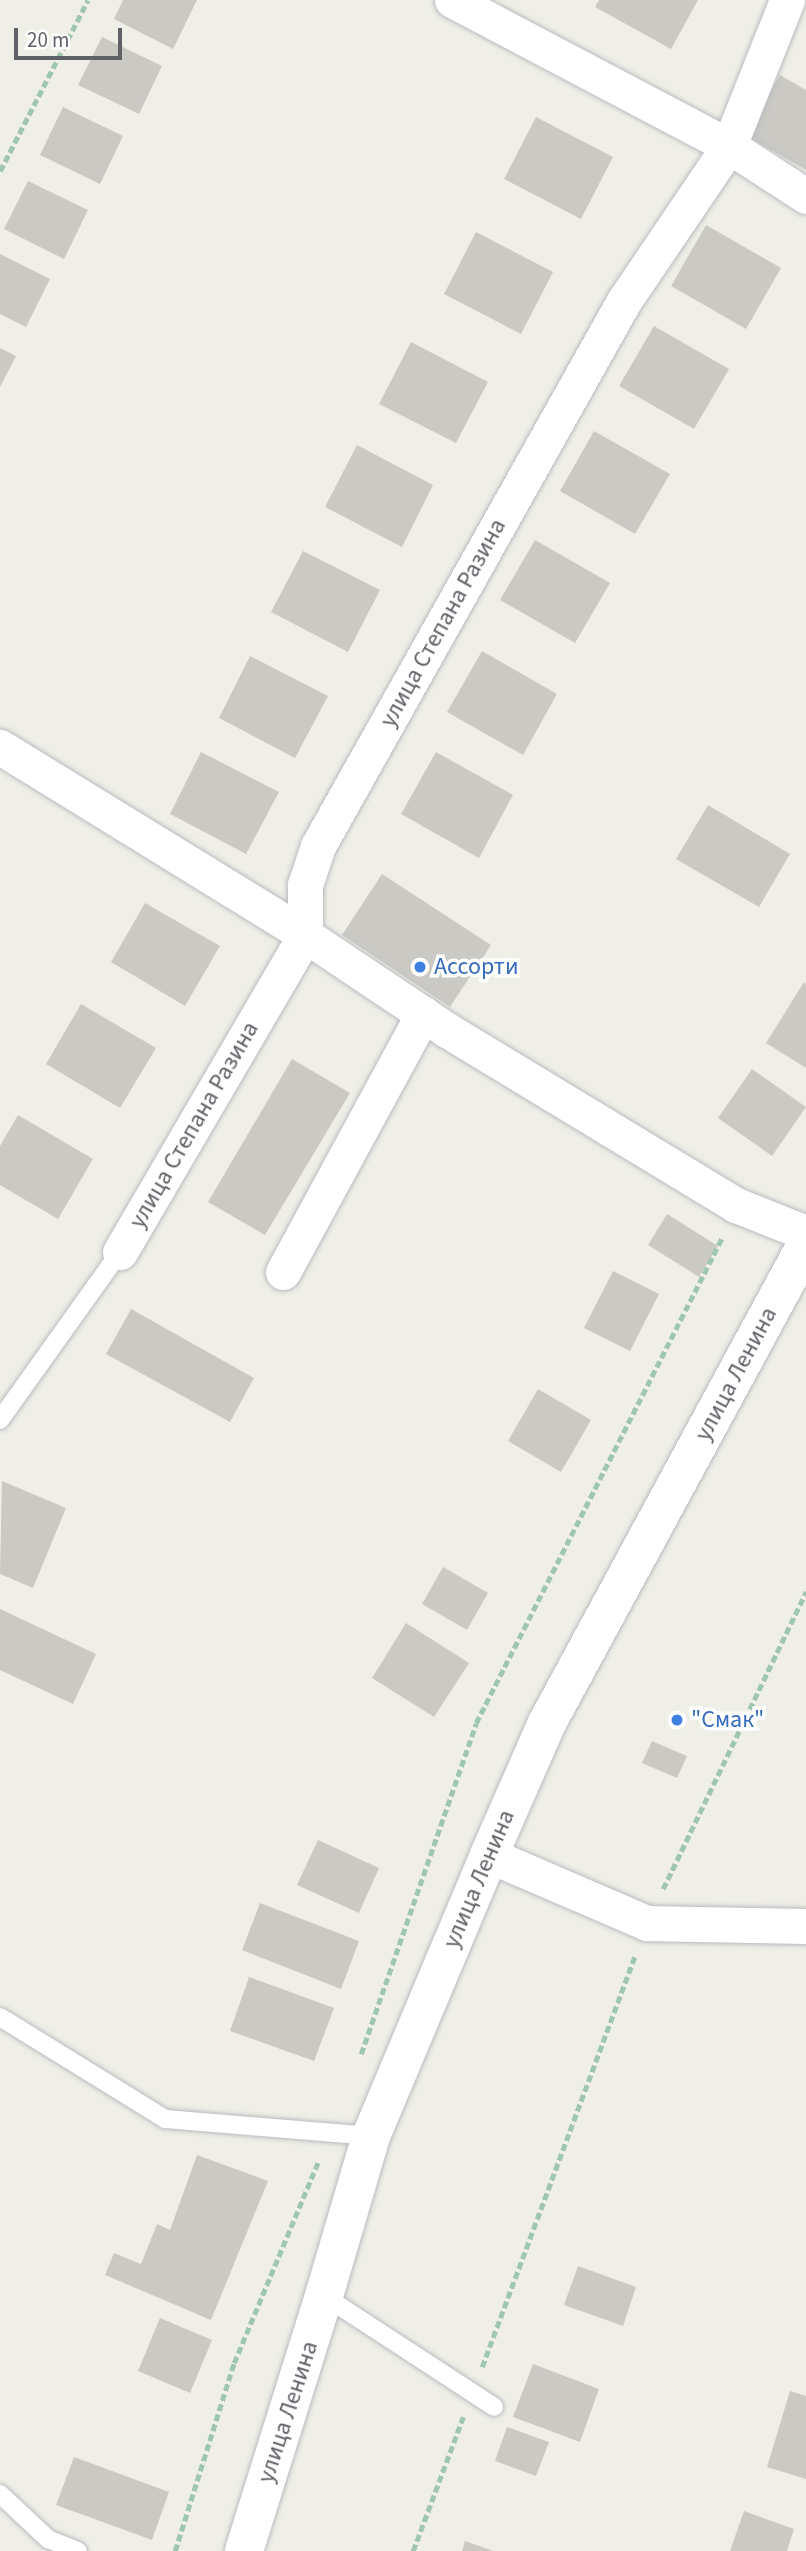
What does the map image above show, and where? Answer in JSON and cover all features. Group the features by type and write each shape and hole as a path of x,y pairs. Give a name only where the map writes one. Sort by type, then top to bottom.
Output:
{"main road":[{"name":"улица Ленина","path":"244,2551 371,2136 489,1855 547,1723 806,1245"}],"street":[{"path":"452,0 729,146 806,196"},
{"name":"улица Степана Разина","path":"120,1252 305,935 305,885 318,846 624,301 729,146 787,0"},
{"path":"0,747 305,935 423,1014 736,1205 806,1233"},
{"path":"284,1272 423,1014"},
{"path":"489,1855 647,1923 806,1926"}],"lane":[{"path":"0,1420 120,1252"},
{"path":"0,2017 165,2119 371,2136"},
{"path":"324,2296 494,2407"},
{"path":"0,2494 48,2539 78,2551"}],"path":[{"path":"0,171 88,0"},
{"path":"357,2066 476,1723 693,1290 718,1246 736,1205"},
{"path":"413,2551 647,1923 806,1592"},
{"path":"175,2551 234,2363 331,2132"}],"building":[{"path":"123,0 197,0 173,49 114,19"},
{"path":"599,0 698,0 671,49 595,7"},
{"path":"102,37 162,66 139,114 78,85"},
{"path":"780,75 806,90 806,170 745,135"},
{"path":"63,107 123,136 100,184 40,155"},
{"path":"536,117 613,157 581,219 504,179"},
{"path":"28,181 88,210 64,259 4,229"},
{"path":"706,225 781,268 746,329 671,286"},
{"path":"476,232 553,272 521,334 444,294"},
{"path":"0,254 50,279 26,327 0,314"},
{"path":"654,326 729,369 694,429 619,386"},
{"path":"411,342 488,382 456,443 379,404"},
{"path":"0,348 16,356 0,387"},
{"path":"594,431 670,474 635,534 560,491"},
{"path":"357,445 433,485 402,547 325,507"},
{"path":"535,540 610,583 575,643 500,600"},
{"path":"303,551 380,590 348,652 271,612"},
{"path":"482,651 557,694 523,755 447,712"},
{"path":"250,656 328,696 295,758 219,718"},
{"path":"201,752 279,792 246,854 170,814"},
{"path":"436,752 513,795 479,858 401,814"},
{"path":"708,805 790,854 759,907 676,859"},
{"path":"382,874 491,945 450,1007 342,935"},
{"path":"145,903 220,946 185,1006 111,962"},
{"path":"804,982 806,984 806,1068 766,1043"},
{"path":"81,1004 156,1048 120,1108 46,1064"},
{"path":"292,1059 350,1093 265,1235 208,1202"},
{"path":"752,1069 806,1107 772,1156 718,1118"},
{"path":"18,1115 93,1159 58,1219 0,1185 0,1146"},
{"path":"667,1214 718,1246 699,1277 648,1245"},
{"path":"613,1271 659,1294 630,1351 584,1328"},
{"path":"131,1309 254,1378 230,1422 106,1354"},
{"path":"538,1389 591,1420 561,1472 508,1441"},
{"path":"2,1481 66,1508 33,1588 0,1574"},
{"path":"443,1567 488,1593 467,1630 422,1604"},
{"path":"0,1609 96,1654 73,1704 0,1670"},
{"path":"406,1623 469,1663 434,1717 372,1678"},
{"path":"652,1741 687,1756 677,1778 642,1763"},
{"path":"318,1840 379,1868 359,1913 297,1885"},
{"path":"260,1903 359,1941 341,1989 242,1950"},
{"path":"249,1977 334,2008 314,2061 230,2031"},
{"path":"197,2155 268,2181 211,2320 105,2275 114,2253 141,2264 157,2224 170,2230"},
{"path":"578,2266 636,2287 623,2326 564,2305"},
{"path":"160,2318 212,2340 190,2393 138,2371"},
{"path":"533,2364 599,2389 580,2442 513,2417"},
{"path":"790,2391 806,2396 806,2479 767,2467"},
{"path":"507,2427 549,2442 536,2476 495,2461"},
{"path":"74,2457 169,2492 152,2540 56,2505"},
{"path":"744,2511 794,2529 787,2551 730,2551"},
{"path":"465,2541 494,2551 462,2551"}],"place":[{"name":"Ассорти","path":"420,967"},
{"name":"\"Смак\"","path":"677,1720"}]}
